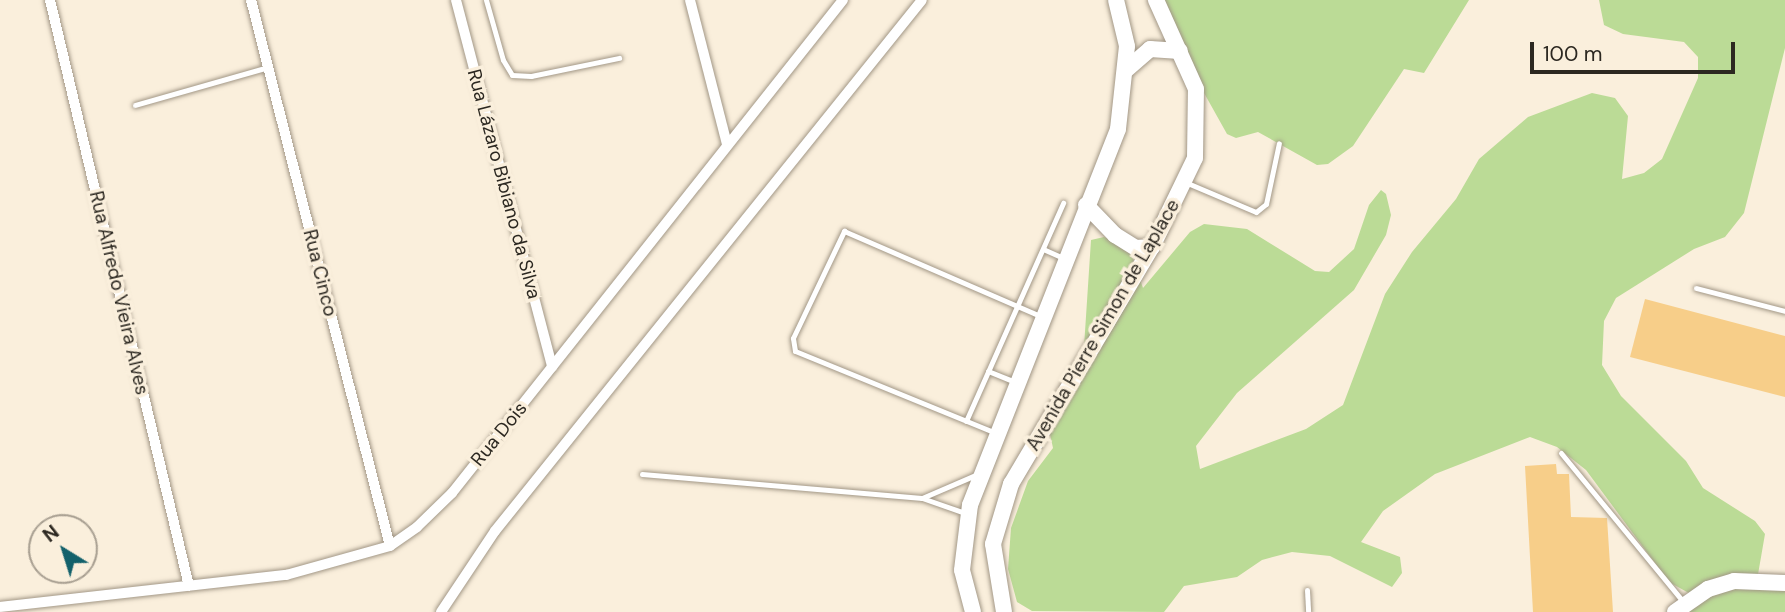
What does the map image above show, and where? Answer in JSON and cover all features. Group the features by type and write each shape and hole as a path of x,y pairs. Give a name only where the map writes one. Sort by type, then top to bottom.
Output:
{"street":[{"name":"Rua Alfredo Vieira Alves","path":"50,0 189,586"},
{"name":"Rua Cinco","path":"251,0 390,546"},
{"name":"Rua Lázaro Bibiano da Silva","path":"456,0 552,368"},
{"path":"690,0 727,145"},
{"name":"Rua Dois","path":"0,607 286,575 390,546 452,493 843,0"},
{"path":"441,612 495,531 922,0"},
{"name":"Avenida Pierre Simon de Laplace","path":"973,612 962,570 968,514 996,433 1118,129 1126,70 1116,0"},
{"name":"Avenida Pierre Simon de Laplace","path":"1004,612 993,565 993,544 1011,484 1152,247 1195,158 1199,115 1196,89 1156,0"},
{"path":"1126,70 1150,49 1181,51"},
{"path":"1086,205 1115,235 1136,248 1152,247"},
{"path":"962,570 993,565"},
{"path":"1679,607 1734,581 1785,583"}],"lane":[{"path":"486,0 503,60 512,75 531,76 619,58"},
{"path":"135,105 268,66"},
{"path":"1185,182 1256,212 1266,204 1279,143"},
{"path":"966,421 1063,203"},
{"path":"996,433 795,351 793,338 832,249 844,231 1043,317"},
{"path":"1043,249 1065,259"},
{"path":"1696,288 1785,311"},
{"path":"988,371 1016,382"},
{"path":"1561,453 1679,607"},
{"path":"922,498 981,472"},
{"path":"642,474 922,498 968,514"},
{"path":"1307,590 1308,612"}],"green space":[{"path":"1152,0 1469,0 1424,73 1404,69 1353,146 1328,164 1317,165 1258,132 1236,138 1227,134"},
{"path":"1599,0 1785,0 1785,48 1744,213 1725,237 1694,249 1616,298 1604,321 1602,365 1621,396 1686,461 1703,488 1755,521 1765,534 1756,586 1785,590 1785,612 1685,612 1696,597 1669,582 1586,470 1557,447 1530,437 1435,474 1383,511 1361,542 1400,557 1402,573 1392,587 1330,556 1292,552 1262,560 1237,577 1184,586 1164,612 1032,611 1017,602 1008,569 1011,528 1028,481 1053,448 1048,425 1084,347 1091,240 1104,237 1129,248 1143,288 1190,232 1204,224 1247,229 1315,271 1329,272 1354,249 1369,205 1381,190 1386,194 1391,215 1386,235 1354,290 1237,393 1196,446 1200,469 1306,429 1343,405 1385,294 1412,252 1456,199 1479,159 1528,117 1592,93 1615,98 1628,116 1622,179 1644,173 1662,159 1698,78 1698,57 1684,42 1623,34 1604,25"}],"building":[{"path":"1645,299 1785,336 1785,397 1630,357"},
{"path":"1556,464 1557,474 1569,474 1571,517 1607,518 1613,612 1533,612 1525,466"}]}
